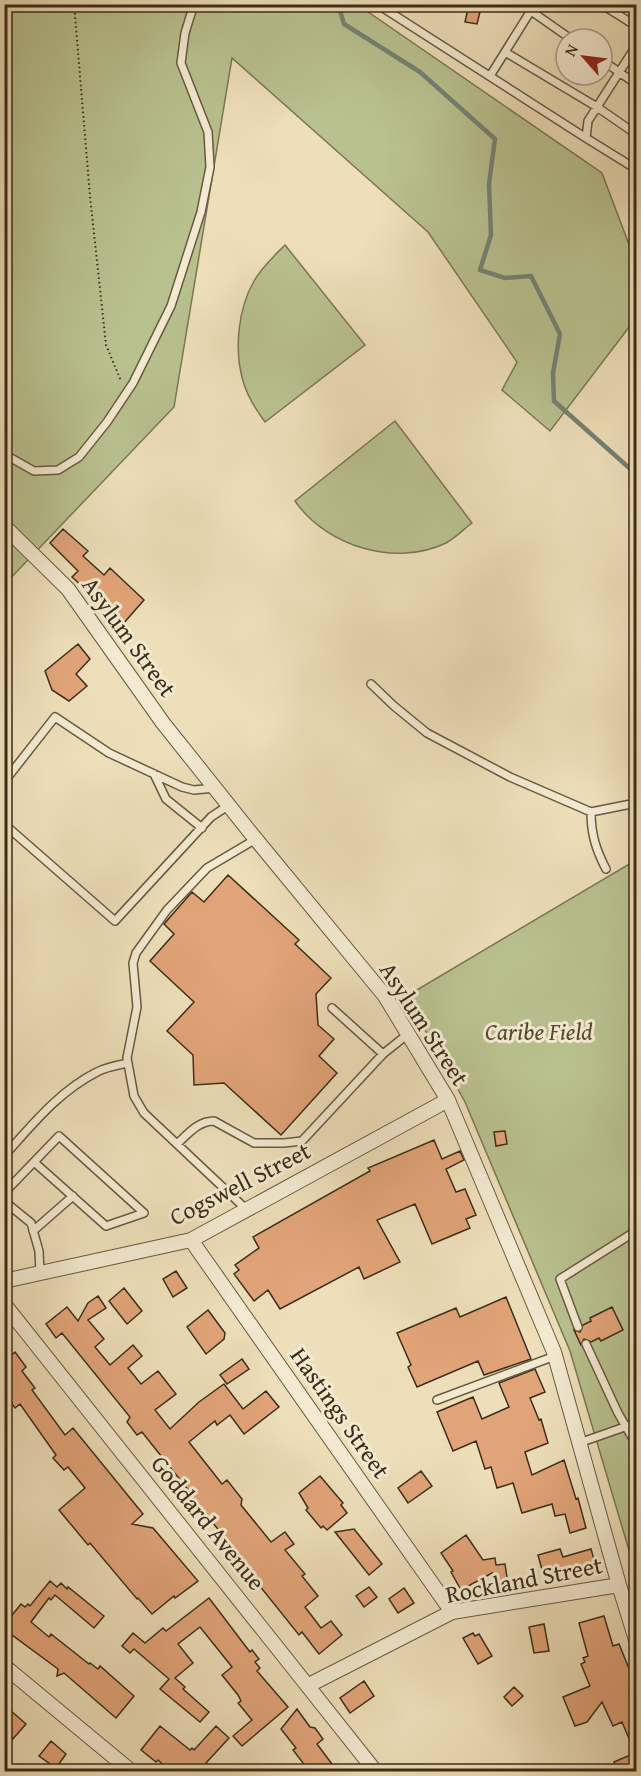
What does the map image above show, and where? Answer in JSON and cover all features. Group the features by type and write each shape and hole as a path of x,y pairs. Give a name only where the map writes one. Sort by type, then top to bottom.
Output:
{"street":[{"name":"Asylum Street","path":"4,526 68,589 163,723 386,996 448,1100 555,1356 618,1585 636,1640"},
{"name":"Cogswell Street","path":"4,1281 191,1240 448,1100"},
{"name":"Hastings Street","path":"191,1240 452,1612"},
{"name":"Goddard Avenue","path":"4,1304 376,1772"},
{"name":"Rockland Street","path":"309,1685 452,1612 618,1585"},
{"path":"4,1666 132,1772"}],"lane":[{"path":"4,454 34,471 58,470 79,457 127,393 171,306 201,212 210,167 208,132 181,63 185,33 194,4"},
{"path":"377,4 636,169"},
{"path":"601,4 636,26"},
{"path":"490,76 533,8 556,27"},
{"path":"586,138 588,122 636,45"},
{"path":"505,52 597,107 636,134"},
{"path":"614,69 636,84"},
{"path":"371,684 427,733 510,777 591,813 636,803"},
{"path":"4,782 55,717 109,753 182,787 194,790 215,788"},
{"path":"154,774 166,800 202,828"},
{"path":"4,824 115,921 211,817 229,805"},
{"path":"591,813 591,833 606,869"},
{"path":"247,1210 144,1113 134,1096 127,1058 137,1007 133,963 136,953 167,910 207,868 256,839"},
{"path":"332,1008 383,1054"},
{"path":"177,1144 198,1125 207,1121 214,1121 254,1143 302,1141 383,1054 408,1034"},
{"path":"4,1156 48,1107 71,1089 97,1071 128,1063"},
{"path":"4,1193 59,1136 144,1213 106,1226 34,1162"},
{"path":"33,1231 73,1196"},
{"path":"4,1201 31,1222 39,1251 40,1273"},
{"path":"578,1328 560,1280 636,1231"},
{"path":"586,1344 618,1413 636,1444"},
{"path":"437,1400 555,1356"},
{"path":"579,1443 636,1423"}],"path":[{"path":"74,4 90,196 106,345 127,393"}],"green space":[{"path":"5,5 358,5 602,173 636,263 636,318 550,431 502,390 517,362 428,232 232,58 174,407 5,584"},
{"path":"285,245 365,345 265,422 252,402 243,381 240,369 239,330 244,304 254,281 264,266"},
{"path":"395,421 472,523 446,543 426,550 406,553 385,552 344,541 309,517 295,501"},
{"name":"Caribe Field","path":"636,860 636,1574 570,1351 465,1102 411,1002 415,991"}],"building":[{"path":"469,4 482,4 477,24 465,22"},
{"path":"63,529 88,551 83,556 104,575 110,568 144,600 123,624 72,577 78,571 50,543"},
{"path":"78,644 90,659 76,674 87,686 69,701 52,690 45,671"},
{"path":"228,875 299,940 295,944 331,978 316,994 318,1025 334,1039 319,1056 337,1073 281,1135 224,1083 194,1085 193,1055 167,1031 194,1002 150,961 174,934 164,924 192,892 204,902"},
{"path":"505,1131 507,1144 496,1146 494,1132"},
{"path":"434,1140 442,1159 460,1151 464,1160 446,1169 456,1192 465,1189 476,1215 466,1219 470,1228 432,1244 415,1204 377,1220 400,1262 364,1279 359,1267 280,1309 268,1290 254,1301 234,1274 239,1270 235,1265 259,1248 253,1237 370,1171 368,1168"},
{"path":"176,1271 187,1288 173,1297 163,1279"},
{"path":"124,1288 142,1311 127,1324 109,1301"},
{"path":"98,1296 106,1308 88,1320 104,1339 95,1347 110,1365 133,1345 142,1356 128,1368 141,1384 158,1371 176,1394 155,1410 170,1429 199,1402 224,1384 243,1409 266,1391 279,1407 244,1434 230,1415 217,1425 215,1421 189,1442 222,1484 227,1480 242,1499 241,1505 271,1542 285,1532 294,1544 285,1550 305,1574 302,1576 318,1596 305,1607 321,1628 331,1621 342,1635 319,1654 302,1632 299,1635 259,1585 256,1587 222,1543 226,1539 199,1506 194,1509 184,1495 189,1491 142,1432 137,1435 127,1422 130,1417 62,1333 56,1338 46,1324 67,1307 78,1321 88,1303"},
{"path":"506,1297 531,1359 484,1375 478,1361 417,1387 408,1367 411,1365 397,1333 456,1308 460,1317"},
{"path":"612,1307 623,1330 601,1341 599,1338 591,1342 584,1339 581,1345 574,1330 580,1332 583,1325 591,1321 590,1318"},
{"path":"208,1310 225,1333 224,1339 206,1354 187,1327"},
{"path":"15,1352 26,1367 22,1371 35,1388 32,1390 65,1435 73,1428 143,1514 132,1524 153,1528 198,1581 175,1598 174,1596 152,1614 59,1510 85,1488 68,1467 64,1470 53,1458 56,1455 20,1404 15,1408 4,1393 4,1361"},
{"path":"242,1359 249,1369 227,1384 220,1375"},
{"path":"535,1369 545,1392 530,1398 539,1420 541,1419 548,1443 525,1452 532,1475 564,1460 586,1528 570,1533 565,1514 555,1516 552,1504 522,1513 513,1483 497,1488 491,1467 485,1469 476,1441 453,1451 437,1412 473,1397 482,1419 509,1407 499,1383"},
{"path":"421,1471 432,1486 408,1503 398,1488"},
{"path":"320,1476 343,1503 341,1505 347,1513 327,1530 323,1526 321,1528 306,1510 308,1508 299,1493"},
{"path":"354,1529 382,1564 369,1575 335,1532"},
{"path":"466,1535 483,1560 495,1558 496,1565 505,1564 508,1584 493,1585 492,1573 461,1590 451,1572 453,1571 441,1553"},
{"path":"560,1549 563,1557 591,1549 595,1563 544,1577 538,1555"},
{"path":"50,1581 57,1587 61,1583 67,1589 68,1587 104,1616 94,1628 55,1595 51,1600 49,1598 31,1622 49,1637 51,1634 89,1664 98,1669 100,1666 134,1696 116,1718 64,1673 57,1676 58,1669 4,1629 4,1625 21,1604 25,1607 28,1604 30,1606"},
{"path":"369,1587 377,1597 364,1607 356,1596"},
{"path":"404,1588 414,1603 398,1613 389,1599"},
{"path":"209,1598 250,1652 252,1650 259,1659 255,1662 260,1668 257,1671 288,1707 242,1746 233,1736 252,1720 238,1703 241,1701 238,1695 222,1675 232,1667 200,1627 178,1644 193,1663 175,1678 185,1687 183,1689 209,1712 200,1722 160,1689 169,1679 134,1649 130,1653 122,1646 133,1633 145,1643 163,1628 166,1631"},
{"path":"604,1616 613,1646 619,1644 636,1686 636,1694 630,1697 636,1712 636,1772 618,1772 614,1762 635,1753 622,1722 613,1726 602,1702 587,1722 575,1726 563,1697 590,1686 581,1664 585,1662 583,1658 588,1656 579,1623"},
{"path":"544,1624 549,1651 534,1653 529,1627"},
{"path":"473,1633 475,1636 479,1634 492,1656 478,1664 463,1638"},
{"path":"364,1681 374,1696 350,1713 340,1698"},
{"path":"514,1687 523,1696 512,1706 504,1697"},
{"path":"297,1709 310,1727 315,1728 323,1739 317,1744 338,1772 310,1772 293,1750 296,1748 281,1729"},
{"path":"10,1710 26,1724 4,1749 4,1717"},
{"path":"160,1726 190,1750 192,1748 194,1750 216,1726 229,1738 206,1763 217,1772 171,1772 158,1760 156,1762 141,1750"},
{"path":"51,1741 66,1754 56,1768 39,1756"}],"waterway":[{"path":"338,4 344,24 420,72 495,139 489,184 491,235 480,270 505,278 531,276 560,334 553,373 554,401 636,474"}]}
